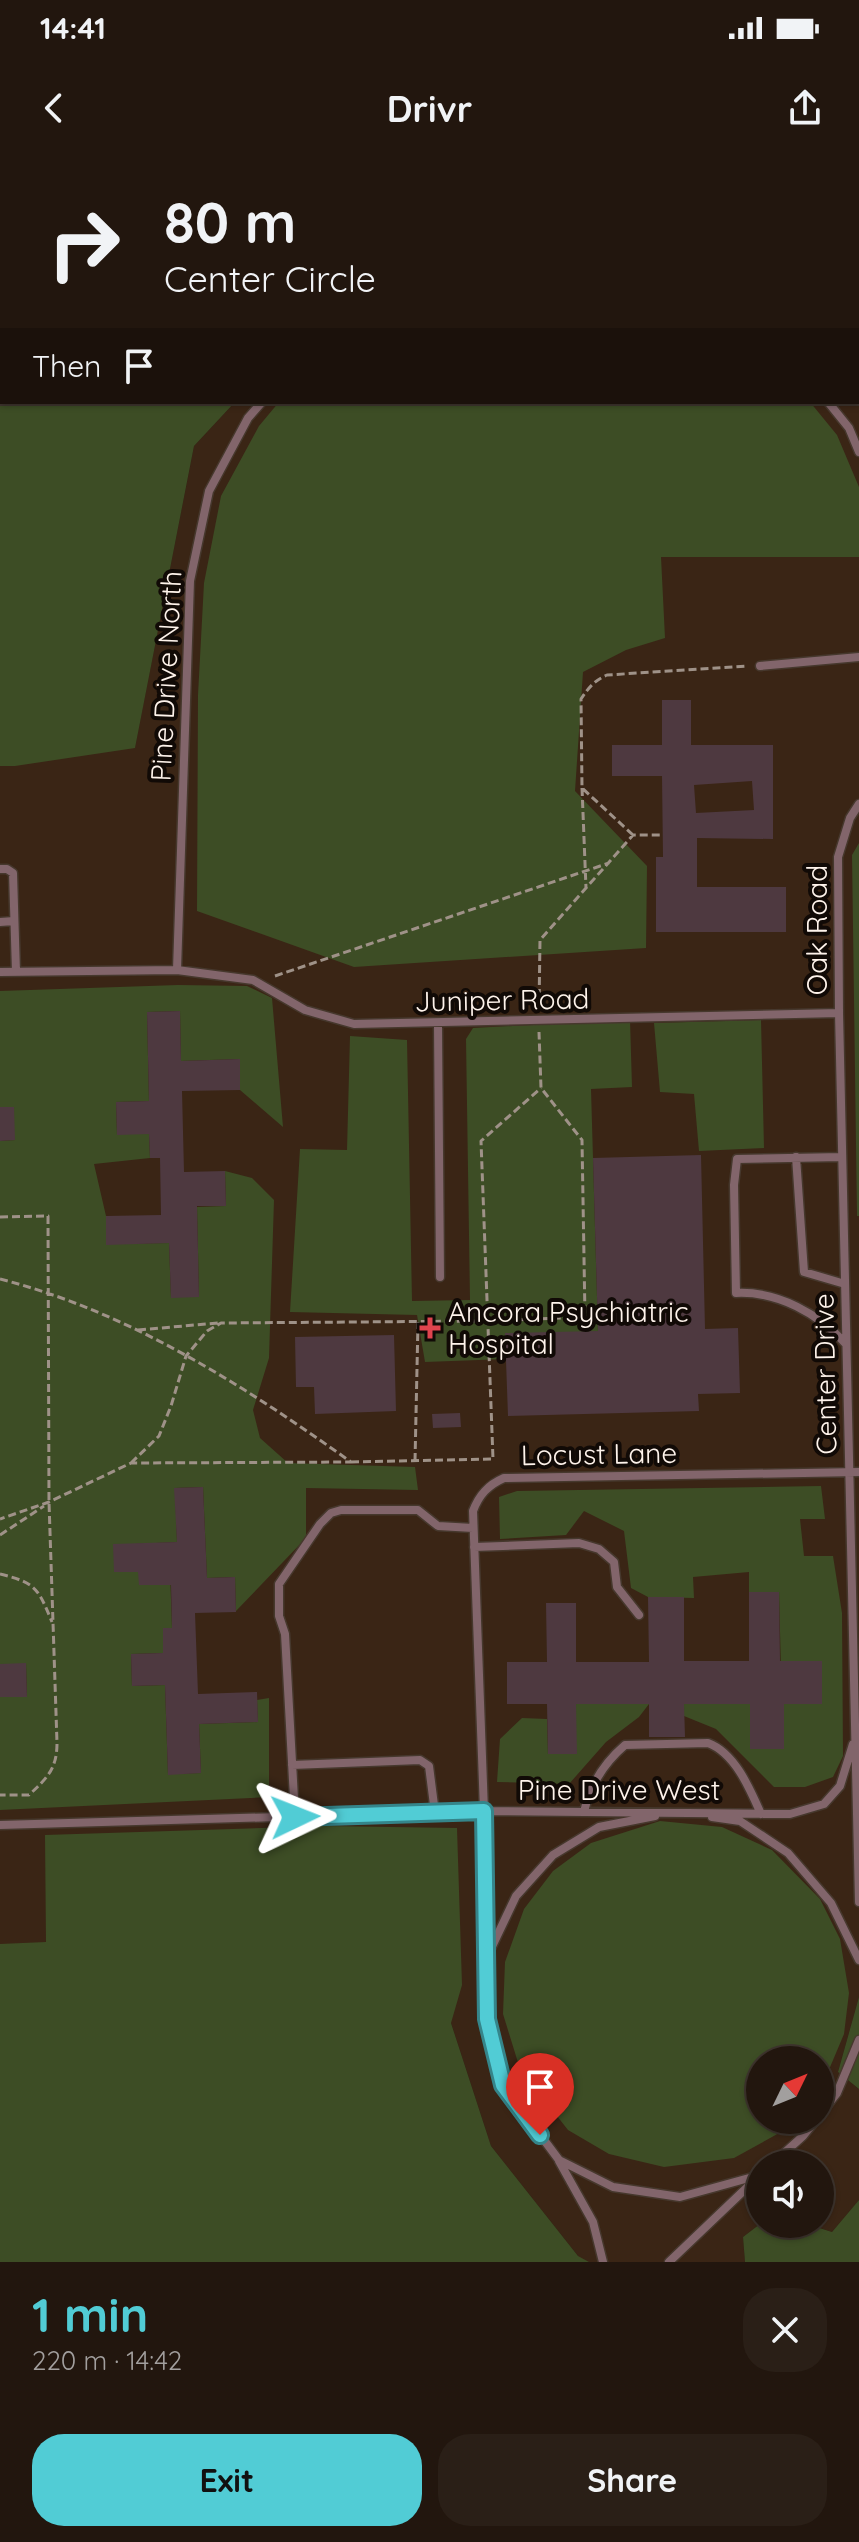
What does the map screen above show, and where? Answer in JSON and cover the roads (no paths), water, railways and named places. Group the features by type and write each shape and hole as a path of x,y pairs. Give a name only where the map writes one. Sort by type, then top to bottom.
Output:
{"lane":[{"name":"Pine Drive North","path":"177,970 190,581 209,491 248,418 260,404"},
{"path":"830,404 849,428 859,452"},
{"path":"760,666 859,657"},
{"name":"Oak Road","path":"839,1013 838,857 850,818 859,804"},
{"path":"0,869 13,873 16,972"},
{"path":"0,922 14,921"},
{"path":"0,972 177,970"},
{"name":"Juniper Road","path":"177,970 253,980 305,1010 354,1024 839,1013"},
{"name":"Center Drive","path":"839,1013 846,1344 854,1472 859,1902"},
{"path":"438,1024 440,1277"},
{"path":"796,1157 804,1272 845,1284"},
{"path":"842,1157 737,1159 734,1185 736,1293 752,1293 809,1311 829,1325 846,1344"},
{"name":"Locust Lane","path":"559,2160 503,2085 487,2019 484,1811 473,1511 480,1496 491,1484 504,1478 854,1472"},
{"path":"295,1817 285,1634 279,1616 279,1584 320,1524 331,1513 341,1510 418,1510 438,1526 473,1528"},
{"path":"474,1547 579,1543 599,1549 614,1562 617,1587 639,1615"},
{"path":"855,1735 840,1786 857,1794"},
{"path":"584,1812 590,1789 614,1754 625,1745 708,1743 719,1747 729,1758 750,1789 761,1814"},
{"path":"292,1765 420,1760 429,1766 435,1813"},
{"name":"Pine Drive West","path":"0,1825 484,1811 790,1814 824,1804 840,1786"},
{"path":"485,1960 516,1896 553,1855 599,1827 675,1812 740,1821 788,1853 831,1903 854,1940 859,1960"},
{"path":"834,2097 859,2040"},
{"path":"788,2150 805,2134"},
{"path":"559,2160 613,2187 680,2197 746,2179"},
{"path":"559,2160 593,2222 603,2262"},
{"path":"669,2262 746,2188"}],"place":[{"name":"Ancora Psychiatric Hospital","path":"430,1328"}]}
